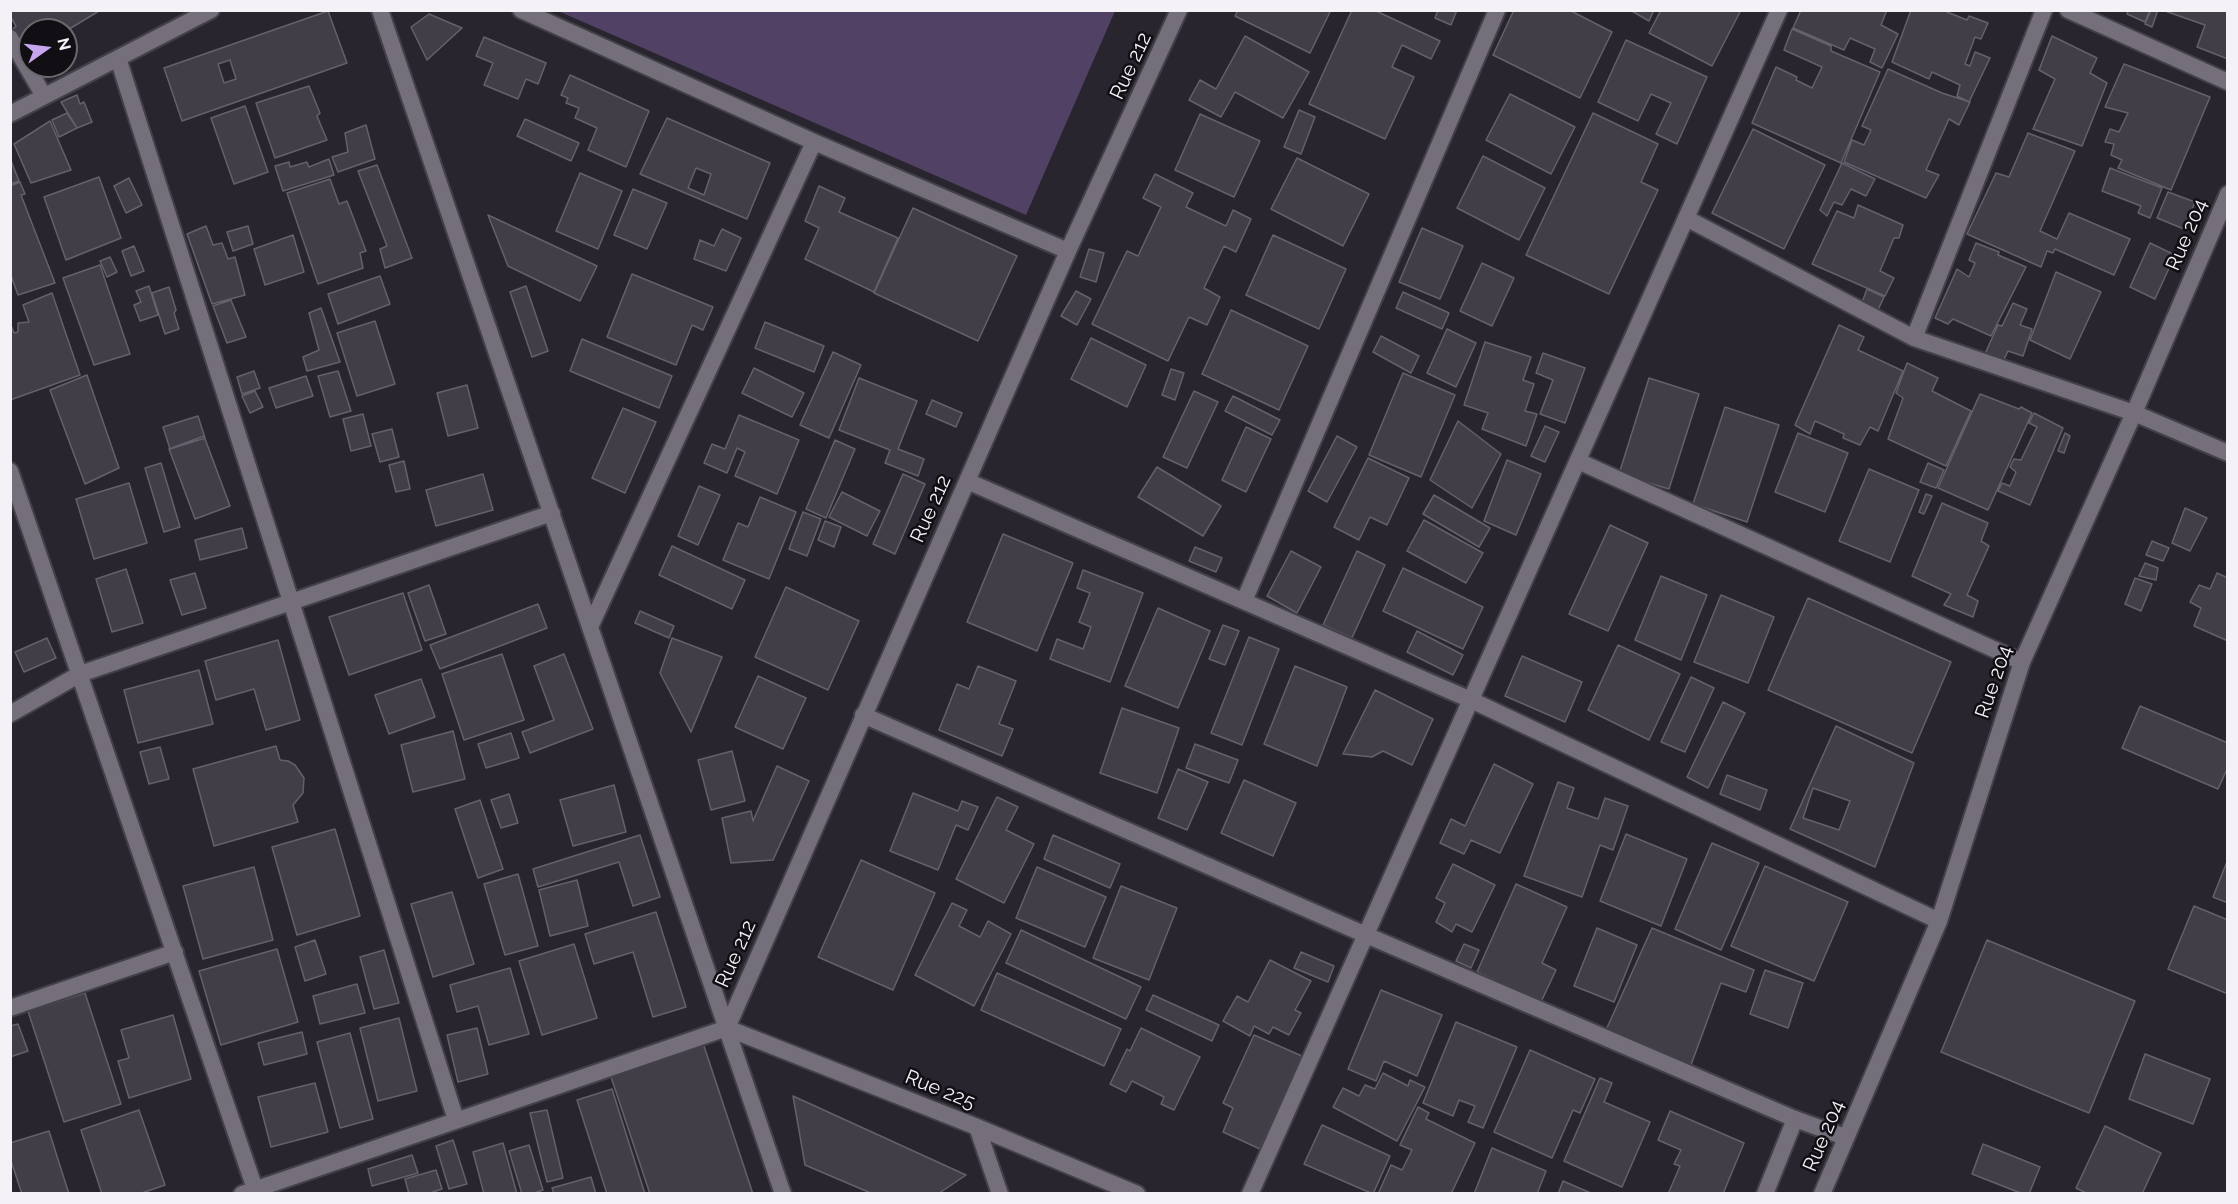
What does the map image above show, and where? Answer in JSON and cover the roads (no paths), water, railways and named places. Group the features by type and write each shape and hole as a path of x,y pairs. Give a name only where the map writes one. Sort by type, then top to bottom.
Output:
{"street":[{"path":"10,114 211,10"},
{"path":"380,10 783,1194"},
{"path":"521,10 814,142 1068,251"},
{"name":"Rue 212","path":"727,1028 1068,251 1179,10"},
{"path":"1244,601 1497,10"},
{"path":"1250,1194 1779,10"},
{"path":"1914,338 2044,10"},
{"path":"2068,10 2228,82"},
{"path":"10,38 44,96"},
{"path":"118,58 456,1120"},
{"path":"590,627 814,142"},
{"name":"Rue 204","path":"1822,1194 1939,921 2022,662 2134,413 2228,194"},
{"path":"1686,218 1914,338 2134,413 2228,453"},
{"path":"1578,461 2022,662"},
{"path":"10,471 175,952 248,1191 727,1028"},
{"path":"967,480 1471,700 1939,921"},
{"path":"10,714 80,674 552,513"},
{"path":"863,715 1795,1119 1845,1137"},
{"path":"10,1008 175,952"},
{"name":"Rue 225","path":"727,1028 977,1127 1137,1194"},
{"path":"1765,1194 1795,1119"},
{"path":"977,1127 1000,1194"}]}
